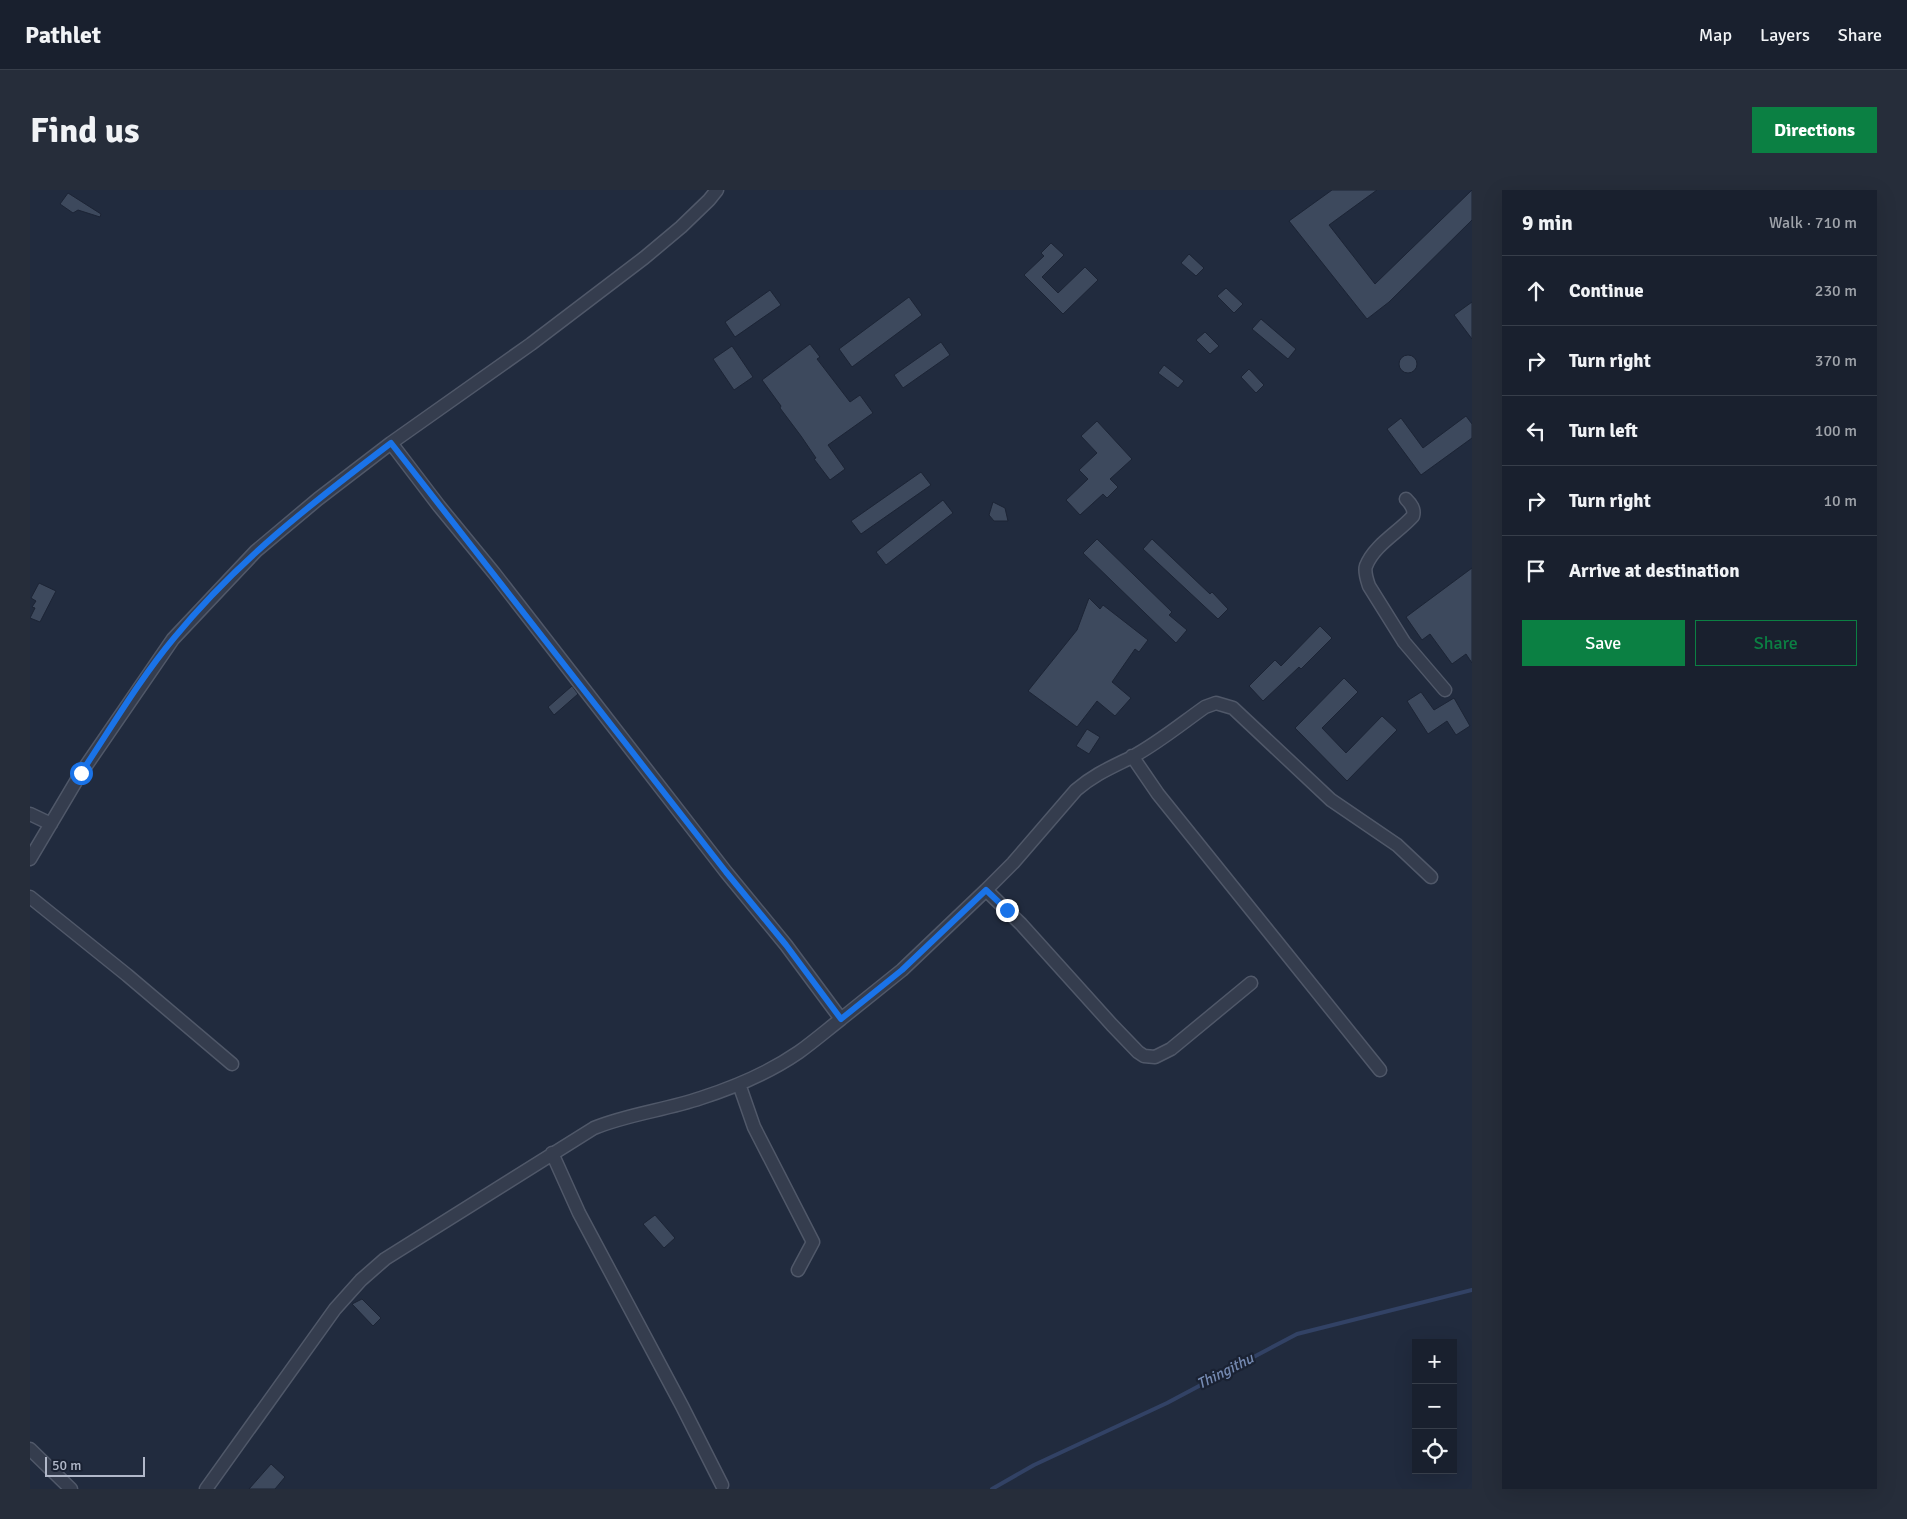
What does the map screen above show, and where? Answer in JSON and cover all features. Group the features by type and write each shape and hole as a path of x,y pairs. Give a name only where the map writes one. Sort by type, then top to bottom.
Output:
{"street":[{"path":"30,859 86,765 144,680 180,632 217,590 270,538 391,443 531,344 644,258 681,227 709,200 716,190"},
{"path":"391,443 726,872 786,945 841,1019"},
{"path":"1406,499 1412,506 1413,516 1376,550 1366,567 1366,576 1369,586 1404,642 1445,690"},
{"path":"206,1489 335,1309 361,1280 385,1258 594,1128 608,1122 691,1101 739,1084 798,1053 902,970 1013,863 1076,790 1096,775 1132,756 1205,707 1216,703 1233,708 1300,773 1331,800 1397,845 1431,877"},
{"path":"1132,756 1158,794 1380,1070"},
{"path":"30,814 51,824"},
{"path":"986,890 1021,924 1112,1025 1144,1056 1154,1057 1171,1049 1251,983"},
{"path":"30,897 127,975 232,1064"},
{"path":"739,1084 754,1127 813,1242 798,1270"},
{"path":"552,1153 579,1213 669,1380 722,1485"},
{"path":"30,1449 71,1489"}],"building":[{"path":"1332,190 1377,190 1329,225 1375,284 1472,190 1472,220 1389,302 1367,319 1289,221"},
{"path":"68,193 101,214 100,217 78,210 73,213 60,204"},
{"path":"1051,243 1064,255 1042,277 1058,293 1085,267 1098,280 1063,314 1024,275 1044,256 1041,253"},
{"path":"1189,254 1204,268 1196,276 1181,263"},
{"path":"1226,288 1243,304 1234,313 1217,296"},
{"path":"770,290 781,305 735,337 725,322"},
{"path":"909,297 922,315 852,367 839,349"},
{"path":"1472,302 1472,339 1454,315"},
{"path":"1261,319 1296,349 1288,359 1252,329"},
{"path":"1205,332 1219,346 1210,354 1196,340"},
{"path":"941,342 950,355 903,388 894,375"},
{"path":"810,344 820,357 817,359 850,402 860,395 873,413 828,445 845,469 830,480 762,380"},
{"path":"732,346 753,377 734,390 713,359"},
{"path":"1408,355 1414,358 1417,364 1414,370 1408,373 1402,370 1399,364 1402,358"},
{"path":"1164,365 1184,381 1178,388 1158,373"},
{"path":"1249,369 1264,385 1256,393 1241,377"},
{"path":"1466,416 1472,424 1472,438 1421,475 1387,429 1401,418 1423,448"},
{"path":"1097,421 1132,459 1110,479 1118,487 1107,498 1103,494 1080,515 1066,500 1088,479 1079,470 1097,453 1081,436"},
{"path":"921,472 931,485 861,534 851,521"},
{"path":"943,500 953,513 886,565 876,552"},
{"path":"993,502 1005,508 1008,521 994,521 989,515"},
{"path":"1097,539 1172,612 1169,615 1187,630 1176,643 1083,553"},
{"path":"1152,539 1210,594 1212,592 1228,609 1218,619 1143,549"},
{"path":"1472,568 1472,663 1466,654 1452,664 1430,634 1422,640 1406,617"},
{"path":"39,583 56,591 40,622 30,618 35,608 32,607 36,601 31,598"},
{"path":"1089,598 1100,609 1103,605 1148,640 1139,652 1135,649 1112,682 1131,698 1115,716 1097,701 1077,727 1028,691 1077,630"},
{"path":"1320,626 1332,638 1301,669 1299,667 1263,701 1249,686 1275,660 1281,666"},
{"path":"1344,678 1358,692 1322,728 1346,753 1382,716 1397,730 1347,781 1295,728"},
{"path":"572,686 578,694 554,715 548,707"},
{"path":"1421,692 1434,710 1454,698 1470,726 1456,735 1447,721 1428,734 1407,701"},
{"path":"1087,729 1100,737 1089,754 1076,746"},
{"path":"655,1215 675,1238 664,1248 643,1224"},
{"path":"362,1299 381,1318 373,1326 352,1304"},
{"path":"271,1464 285,1477 275,1489 249,1489"}],"waterway":[{"name":"Thingithu","path":"992,1489 1034,1465 1167,1403 1297,1334 1472,1290"}],"route":[{"path":"81,773 173,639 217,590 270,538 391,443 726,872 786,945 841,1019 902,970 986,890 1007,910"}]}
